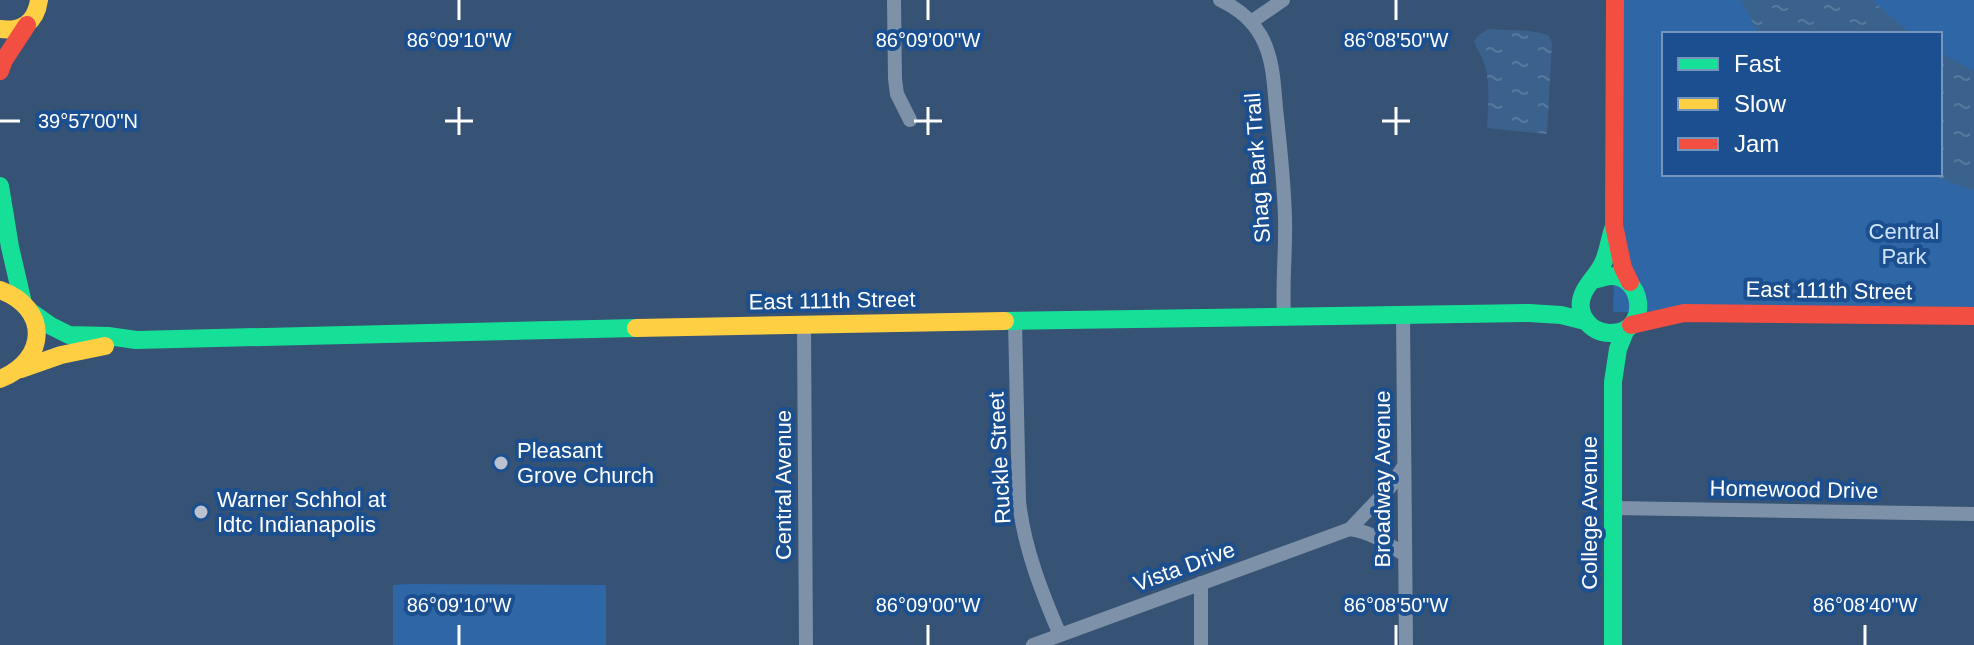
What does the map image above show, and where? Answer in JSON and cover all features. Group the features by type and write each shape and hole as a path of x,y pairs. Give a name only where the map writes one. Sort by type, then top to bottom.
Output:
{"main road":[{"path":"0,71 27,25 37,15 39,0"},
{"path":"1614,225 1602,267 1582,294 1580,303 1581,313 1589,324 1609,334 1628,327 1637,317 1639,308 1639,299 1623,268 1614,225 1615,0"},
{"path":"0,29 13,31 27,25"},
{"path":"0,186 12,255 36,327 36,343 31,357 12,374 0,393"},
{"path":"1590,283 1612,274 1633,286"},
{"name":"East 111th Street","path":"1529,313 1571,296 1590,283"},
{"name":"East 111th Street","path":"1633,286 1659,305 1684,313"},
{"name":"East 111th Street","path":"0,290 12,294 51,326 69,335 136,340"},
{"name":"East 111th Street","path":"12,374 72,352 136,340 1403,314 1529,313 1561,315 1589,324"},
{"name":"East 111th Street","path":"1628,327 1684,313 1974,316"},
{"name":"College Avenue","path":"1589,324 1604,351 1613,382"},
{"name":"College Avenue","path":"1613,645 1613,382 1618,349 1628,327"}],"street":[{"path":"894,0 895,79 897,94 910,120"},
{"path":"1220,0 1251,22 1283,0"},
{"name":"Shag Bark Trail","path":"1251,22 1266,48 1275,93 1285,219 1284,316"},
{"name":"Broadway Avenue","path":"1403,314 1406,645"},
{"name":"Ruckle Street","path":"1015,321 1020,510 1037,576 1060,635"},
{"name":"Central Avenue","path":"804,325 806,645"},
{"name":"Vista Drive","path":"1033,645 1350,529 1390,487 1404,466"},
{"name":"Homewood Drive","path":"1613,508 1974,514"},
{"path":"1350,529 1374,536 1405,555"},
{"path":"1201,583 1201,645"}],"green space":[{"name":"Central Park","path":"1622,0 1974,0 1974,314 1613,312"},
{"path":"393,585 606,585 606,645 393,645"}],"water":[{"path":"1741,0 1872,0 1909,32 1758,32"},
{"path":"1488,29 1527,31 1549,36 1552,43 1547,134 1487,128 1487,76 1474,41"},
{"path":"1942,54 1974,71 1974,191 1935,176 1942,176"}],"traffic: fast":[{"path":"0,186 23,303"},
{"path":"1593,280 1611,276 1630,284 1638,301 1638,311 1629,328 1616,333 1601,332 1588,323 1581,309 1582,296 1604,261 1613,229"},
{"path":"31,312 69,335 136,340 636,328"},
{"path":"1005,321 1529,313 1561,315 1585,321"},
{"path":"1613,645 1613,382 1618,349 1626,329"}],"traffic: slow":[{"path":"0,29 15,29 27,24 35,14 39,0"},
{"path":"0,290 28,309 35,321 37,334 27,360 0,379"},
{"path":"636,328 1005,321"},
{"path":"21,369 61,355 105,346"}],"traffic: jam":[{"path":"1615,0 1614,225 1623,268 1630,282"},
{"path":"0,71 27,25"},
{"path":"1631,325 1684,313 1974,316"}],"place":[{"name":"Pleasant Grove Church","path":"501,463"},
{"name":"Warner Schhol at Idtc Indianapolis","path":"201,512"}]}
